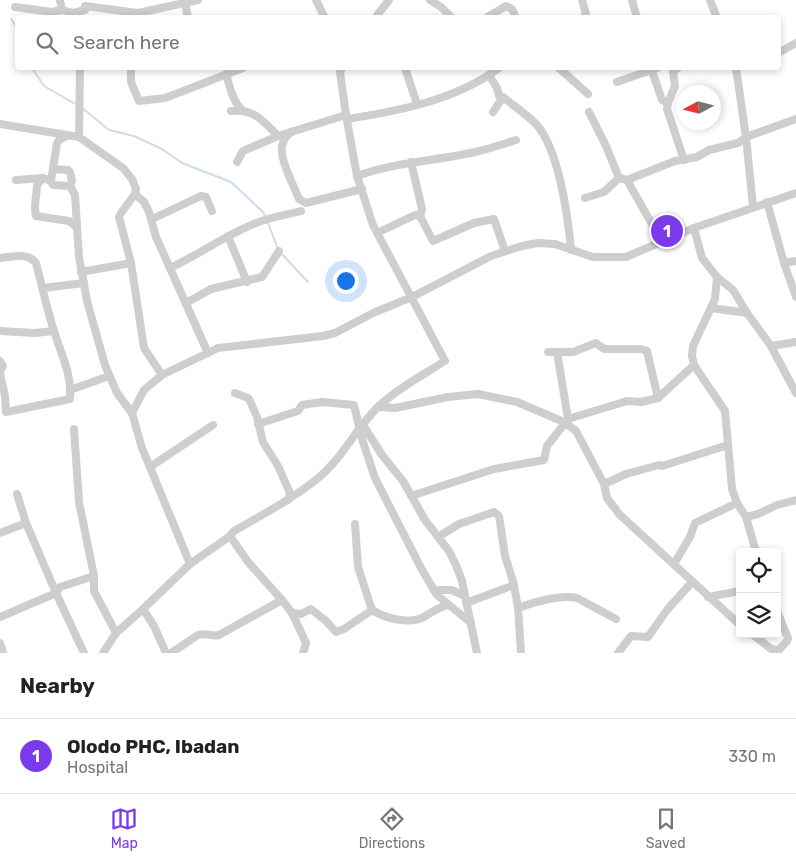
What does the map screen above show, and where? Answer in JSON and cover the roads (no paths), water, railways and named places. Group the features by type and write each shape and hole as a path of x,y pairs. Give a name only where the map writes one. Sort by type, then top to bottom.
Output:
{"street":[{"path":"60,0 62,10"},
{"path":"15,7 52,12 62,10 74,15 84,8 138,15 198,0"},
{"path":"316,0 324,15"},
{"path":"378,15 389,0"},
{"path":"430,0 449,15"},
{"path":"582,0 585,15"},
{"path":"632,0 636,15"},
{"path":"710,0 716,15"},
{"path":"185,2 187,15"},
{"path":"490,15 506,3 515,15"},
{"path":"383,9 386,15"},
{"path":"781,51 796,43"},
{"path":"79,137 80,70"},
{"path":"132,70 131,82 139,101 165,98 237,70"},
{"path":"103,653 116,633 190,564 230,536 234,531 288,500 319,478 378,408 392,396 445,361 373,225 357,176 346,117 340,70"},
{"path":"406,70 417,104"},
{"path":"237,162 243,151 277,136 346,117 392,112 460,90 495,70"},
{"path":"561,70 588,94"},
{"path":"618,82 648,70"},
{"path":"654,70 662,100 668,103"},
{"path":"675,70 673,71 675,86 668,103 668,109 684,160"},
{"path":"736,70 746,137 753,207"},
{"path":"226,74 232,96 236,105 242,110"},
{"path":"489,75 497,88 499,96 503,97 537,125 550,147 562,186 571,250"},
{"path":"493,112 503,97"},
{"path":"231,111 253,112 277,136 282,146 287,170 302,202 306,203 362,189"},
{"path":"589,112 623,179 662,242"},
{"path":"585,198 604,192 623,179 658,167 697,157 709,150 738,143 746,137 796,119"},
{"path":"0,124 79,137 123,168 132,179 136,189 135,194 119,217 131,263 144,348 162,375"},
{"path":"282,146 287,136 293,131"},
{"path":"67,136 60,139 57,143 53,169 47,180 37,185 34,202 36,216 69,221 76,227"},
{"path":"357,176 410,162 475,152 516,140"},
{"path":"410,162 422,209 420,216 432,240 474,223 494,219 505,251"},
{"path":"53,169 68,170 70,172 72,180 70,186 75,195 81,272 87,301 109,376 117,394 132,413 142,448 190,564"},
{"path":"16,180 47,180 53,185 70,186"},
{"path":"132,413 144,390 162,375 218,348 335,333 374,313 412,297 491,256 505,251 538,243 554,244 593,257 626,258 694,228 796,193"},
{"path":"135,194 144,202 152,219 156,237 208,353"},
{"path":"152,219 201,196 206,197 212,211"},
{"path":"767,202 784,263 796,297"},
{"path":"170,268 258,222 301,211"},
{"path":"377,233 415,215 420,216"},
{"path":"694,228 702,258 717,277 733,290 746,313 771,346 796,392"},
{"path":"228,236 247,282"},
{"path":"186,303 211,289 262,277 279,251"},
{"path":"0,258 26,256 33,259 36,263 54,331 66,362 71,397 69,400 6,412 3,407 0,373 3,366 0,361"},
{"path":"784,263 796,261"},
{"path":"81,272 131,263"},
{"path":"717,277 715,299 693,346 692,356 694,365 725,411 732,489 737,503 746,517 755,548"},
{"path":"43,288 84,282"},
{"path":"711,308 746,313"},
{"path":"0,331 35,333 54,331"},
{"path":"771,346 796,342"},
{"path":"548,352 573,352 596,343 604,349 641,349 647,351 658,398"},
{"path":"558,352 566,420"},
{"path":"411,496 494,470 541,461 547,446 566,420 627,401 641,402 658,398 694,365"},
{"path":"70,390 109,376"},
{"path":"235,393 250,400 263,442 278,466 290,493 288,500"},
{"path":"378,408 395,408 448,397 478,394 517,402 566,420 576,431 604,484 607,498 620,515 635,531 736,622"},
{"path":"258,424 298,411 302,405 322,402 354,405 375,478 420,568 437,595 471,623"},
{"path":"150,467 213,425"},
{"path":"361,427 403,482 425,520 449,551 456,565 477,653"},
{"path":"74,429 79,502 94,576 94,591 116,633"},
{"path":"604,484 626,474 659,465 662,466 728,445"},
{"path":"16,494 26,523 84,653"},
{"path":"746,517 796,500"},
{"path":"674,564 690,537 695,523 737,503"},
{"path":"438,537 460,524 494,512 499,516 505,556 514,585 518,608 521,653"},
{"path":"0,533 26,523"},
{"path":"355,524 358,567 372,610 380,615 409,621 418,620 433,611 449,605"},
{"path":"230,536 248,562 292,613 306,643 303,653"},
{"path":"0,617 56,593 60,587 94,576"},
{"path":"618,653 630,636 649,634 692,582"},
{"path":"465,599 514,585"},
{"path":"434,590 452,590 465,599"},
{"path":"708,597 736,592"},
{"path":"518,608 533,603 571,597 616,619"},
{"path":"171,653 198,635 203,633 214,636 282,600"},
{"path":"143,609 154,626 166,653"},
{"path":"292,613 301,614 310,609 326,620 336,632 344,629 372,610"},
{"path":"758,638 775,650 779,650 787,641 781,621"},
{"path":"787,636 796,635"},
{"path":"0,643 3,653"}],"waterway":[{"path":"11,19 15,25"},
{"path":"33,70 44,86 77,105"},
{"path":"81,107 109,130 134,136 162,149 182,163 231,182 265,216"},
{"path":"268,223 278,249"},
{"path":"280,252 308,282"}],"place":[{"name":"Olodo PHC, Ibadan","path":"667,231"}]}
